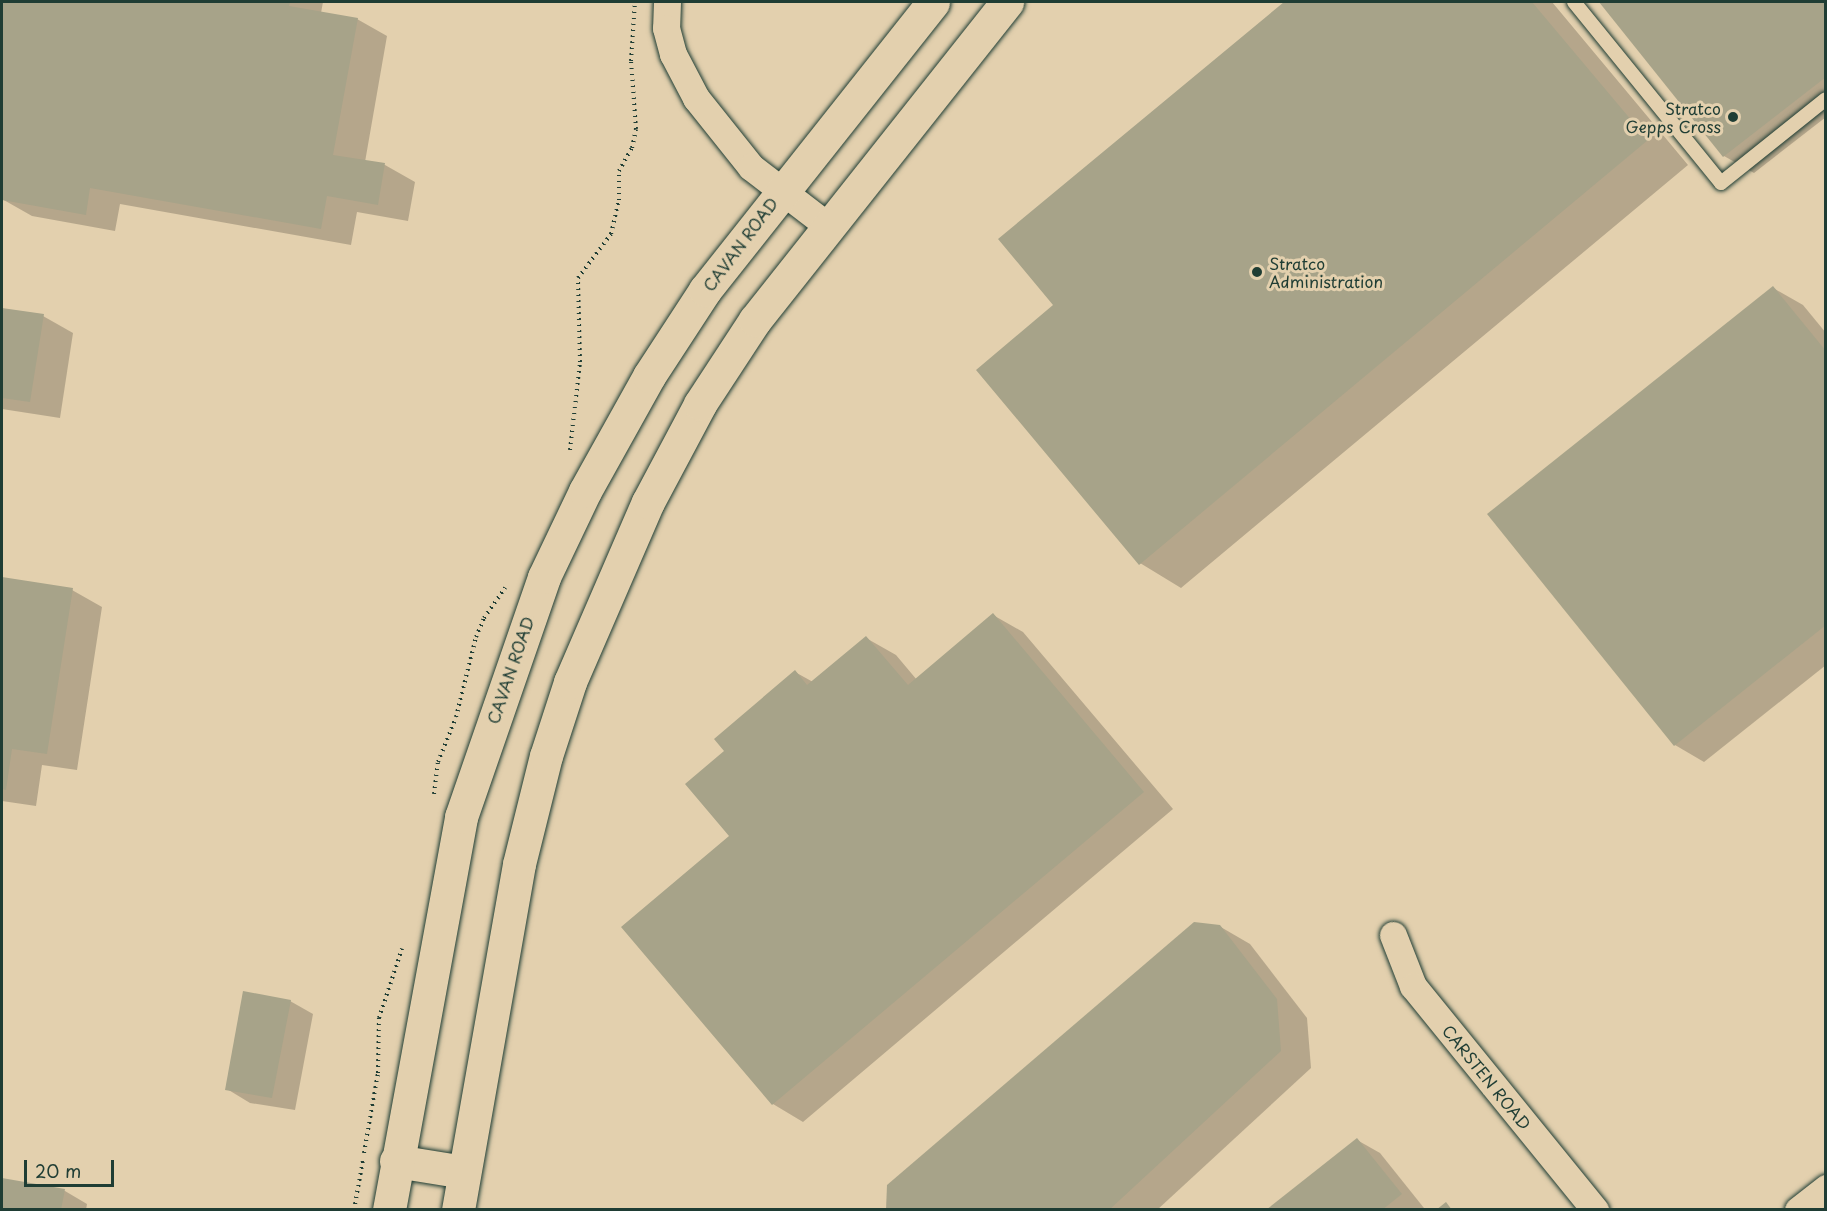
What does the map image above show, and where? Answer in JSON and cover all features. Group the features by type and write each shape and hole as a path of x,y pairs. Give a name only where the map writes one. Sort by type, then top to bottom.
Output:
{"main road":[{"name":"CAVAN ROAD","path":"388,1209 461,817 544,577 585,491 650,376 705,290 781,190 933,2"},
{"path":"458,1209 519,864 570,682 648,502 700,404 755,320 1007,2"},
{"path":"396,1161 464,1172"}],"street":[{"name":"CAVAN ROAD","path":"667,2 666,28 673,54 696,98 752,167 828,226"},
{"name":"CARSTEN ROAD","path":"1393,935 1413,986 1596,1209"},
{"path":"1798,1209 1826,1188"}],"lane":[{"path":"1574,2 1721,183 1826,99"}],"building":[{"path":"2,2 290,2 289,6 358,18 333,155 385,163 378,205 327,196 321,229 90,188 86,215 2,200"},
{"name":"Stratco Administration","path":"1284,2 1532,2 1648,140 1139,565 976,370 1053,305 998,239"},
{"name":"Stratco Gepps Cross","path":"1599,2 1826,2 1826,77 1723,157"},
{"path":"1773,286 1826,351 1826,625 1674,746 1487,514"},
{"path":"2,308 44,314 30,402 2,398"},
{"path":"2,577 73,588 47,754 12,749 6,790 2,789"},
{"path":"993,613 1144,792 772,1105 621,927 729,836 685,784 724,751 714,739 795,670 807,685 866,636 908,685"},
{"path":"1194,922 1220,925 1277,999 1281,1051 1109,1210 886,1210 887,1185"},
{"path":"243,991 291,1000 272,1098 225,1090"},
{"path":"1357,1138 1402,1194 1382,1210 1266,1210"},
{"path":"2,1178 65,1189 61,1210 2,1210"},
{"path":"1446,1202 1452,1210 1436,1210"}],"place":[{"name":"Stratco Gepps Cross","path":"1733,117"},
{"name":"Stratco Administration","path":"1257,272"}]}
